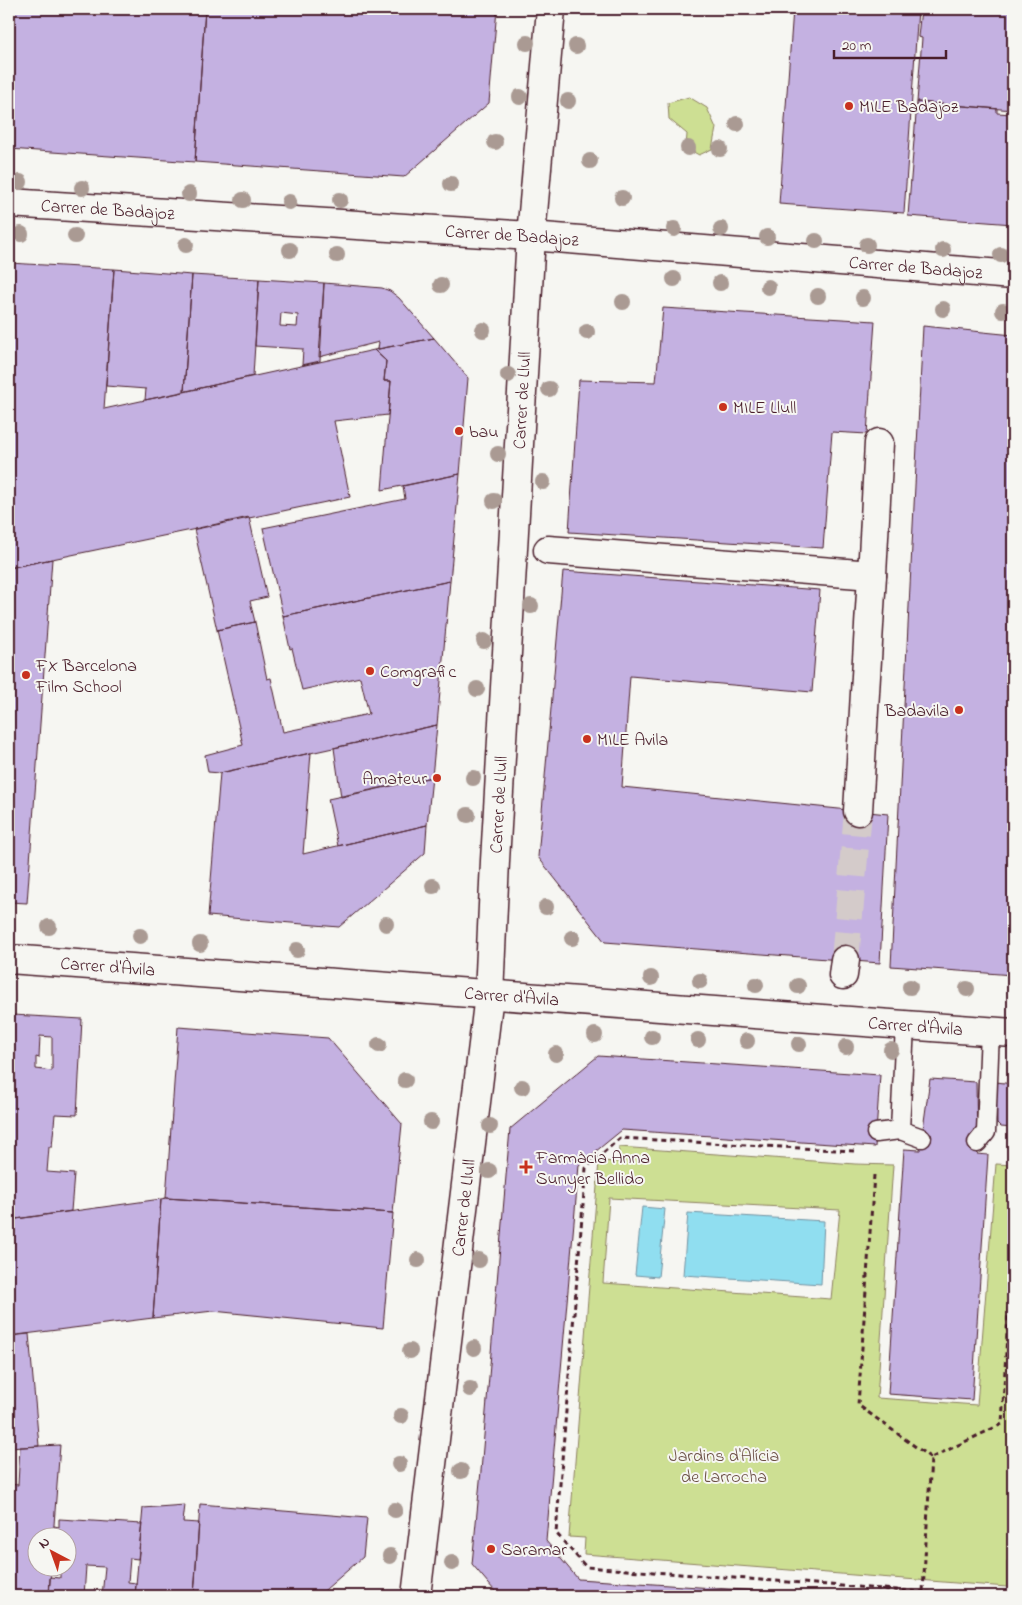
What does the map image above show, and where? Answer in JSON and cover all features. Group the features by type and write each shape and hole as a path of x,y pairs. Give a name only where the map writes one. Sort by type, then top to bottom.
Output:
{"street":[{"name":"Carrer de Llull","path":"416,1596 489,994 495,853 531,236 550,9"},
{"name":"Carrer de Badajoz","path":"9,203 674,246 1013,275"},
{"path":"858,811 879,443"},
{"path":"548,550 872,575"},
{"name":"Carrer d'Àvila","path":"9,959 1001,1032"}],"lane":[{"path":"900,1130 905,1025"},
{"path":"977,1143 986,1132 1001,1032"},
{"path":"876,1133 900,1130 922,1138"}],"path":[{"path":"863,1152 620,1138 586,1168 556,1533 586,1567 922,1594 976,1596"},
{"path":"874,1175 858,1406 931,1458"},
{"path":"931,1458 1002,1424 1013,1224"},
{"path":"922,1594 931,1458"}],"green space":[{"path":"689,97 707,108 716,128 712,149 699,155 686,148 687,134 669,119 668,103"},
{"name":"Jardins d'Alícia de Larrocha","path":"619,1147 893,1165 877,1398 977,1405 996,1164 1013,1165 1013,1561 1007,1561 1007,1587 584,1554 585,1538 569,1537 599,1161 618,1162","holes":["609,1198 840,1210 831,1299 603,1283"]}],"water":[{"path":"642,1207 665,1209 658,1277 635,1275"},
{"path":"688,1213 824,1221 821,1284 683,1275"}],"building":[{"path":"9,9 205,9 195,162 9,149"},
{"path":"205,9 497,9 489,103 404,177 195,162"},
{"name":"MILE Badajoz","path":"793,9 918,9 904,213 779,204"},
{"path":"921,9 1013,9 1013,110 917,102 922,38 918,37"},
{"path":"917,102 997,109 997,113 1013,114 1013,224 908,216"},
{"path":"9,263 114,269 104,409 374,350 386,361 384,381 391,381 388,415 334,421 350,497 9,568"},
{"path":"114,269 192,275 184,392 145,400 146,389 106,386"},
{"path":"192,275 259,279 253,376 184,392"},
{"path":"259,279 324,283 320,361 302,365 303,349 255,346","holes":["281,313 298,315 297,327 280,326"]},
{"path":"324,283 382,288 390,291 399,298 434,338 378,349 379,342 319,357"},
{"name":"MILE Llull","path":"663,308 875,321 867,434 832,432 823,548 569,532 579,380 656,382"},
{"name":"Badavila","path":"923,326 1013,335 1013,975 891,966"},
{"path":"434,338 468,378 460,474 382,490 391,381 384,381 386,361 374,350"},
{"path":"460,474 450,581 283,616 263,528 405,499 403,486"},
{"path":"249,517 267,597 250,601 255,622 217,630 194,529"},
{"name":"FX Barcelona Film School","path":"52,559 27,903 9,902 9,568"},
{"name":"MILE Avila","path":"563,571 820,590 812,692 630,676 622,787 888,814 880,963 605,942 538,857"},
{"name":"Comgrafic","path":"450,581 437,725 220,773 208,772 205,755 243,745 217,630 255,622 267,679 271,678 283,732 369,714 360,677 302,690 283,616"},
{"path":"437,725 432,777 341,797 334,748"},
{"path":"311,753 303,854 427,825 425,853 339,927 208,916 220,773"},
{"path":"432,777 427,825 338,846 328,799"},
{"path":"9,1014 13,1015 9,1086"},
{"path":"13,1015 82,1019 77,1115 55,1114 52,1147 49,1147 47,1172 74,1174 71,1211 9,1220 9,1089","holes":["40,1036 52,1037 52,1071 36,1069 36,1057 39,1058"]},
{"path":"178,1027 328,1038 402,1124 393,1213 166,1198"},
{"path":"598,1056 880,1075 875,1147 622,1130 579,1165 546,1541 578,1579 834,1596 499,1596 472,1564 510,1129"},
{"path":"930,1079 976,1082 977,1154 988,1155 972,1400 888,1394 904,1149 920,1150"},
{"path":"996,1082 1013,1084 1013,1128 1001,1127 997,1123"},
{"path":"161,1199 393,1213 383,1328 213,1311 153,1318"},
{"path":"161,1199 153,1318 9,1336 9,1220"},
{"path":"29,1334 39,1446 9,1448 9,1336"},
{"path":"60,1445 54,1528 28,1528 28,1578 50,1578 49,1596 9,1596 9,1484 18,1485 20,1447"},
{"path":"200,1504 367,1518 363,1557 318,1596 194,1596"},
{"path":"185,1505 183,1522 199,1523 194,1596 135,1596 143,1508"},
{"path":"59,1519 142,1524 138,1559 130,1558 128,1582 136,1583 135,1596 102,1596 105,1567 86,1566 84,1596 49,1596 50,1578 78,1578 78,1528 54,1528 54,1526 59,1527"}],"tunnel":[{"path":"845,960 858,811"}],"place":[{"name":"MILE Badajoz","path":"849,106"},
{"name":"MILE Llull","path":"723,407"},
{"name":"bau","path":"459,431"},
{"name":"Comgrafic","path":"370,671"},
{"name":"FX Barcelona Film School","path":"26,675"},
{"name":"Badavila","path":"959,710"},
{"name":"MILE Avila","path":"587,739"},
{"name":"Amateur","path":"437,778"},
{"name":"Farmàcia Anna Sunyer Bellido","path":"526,1167"},
{"name":"Saramar","path":"491,1549"}]}
